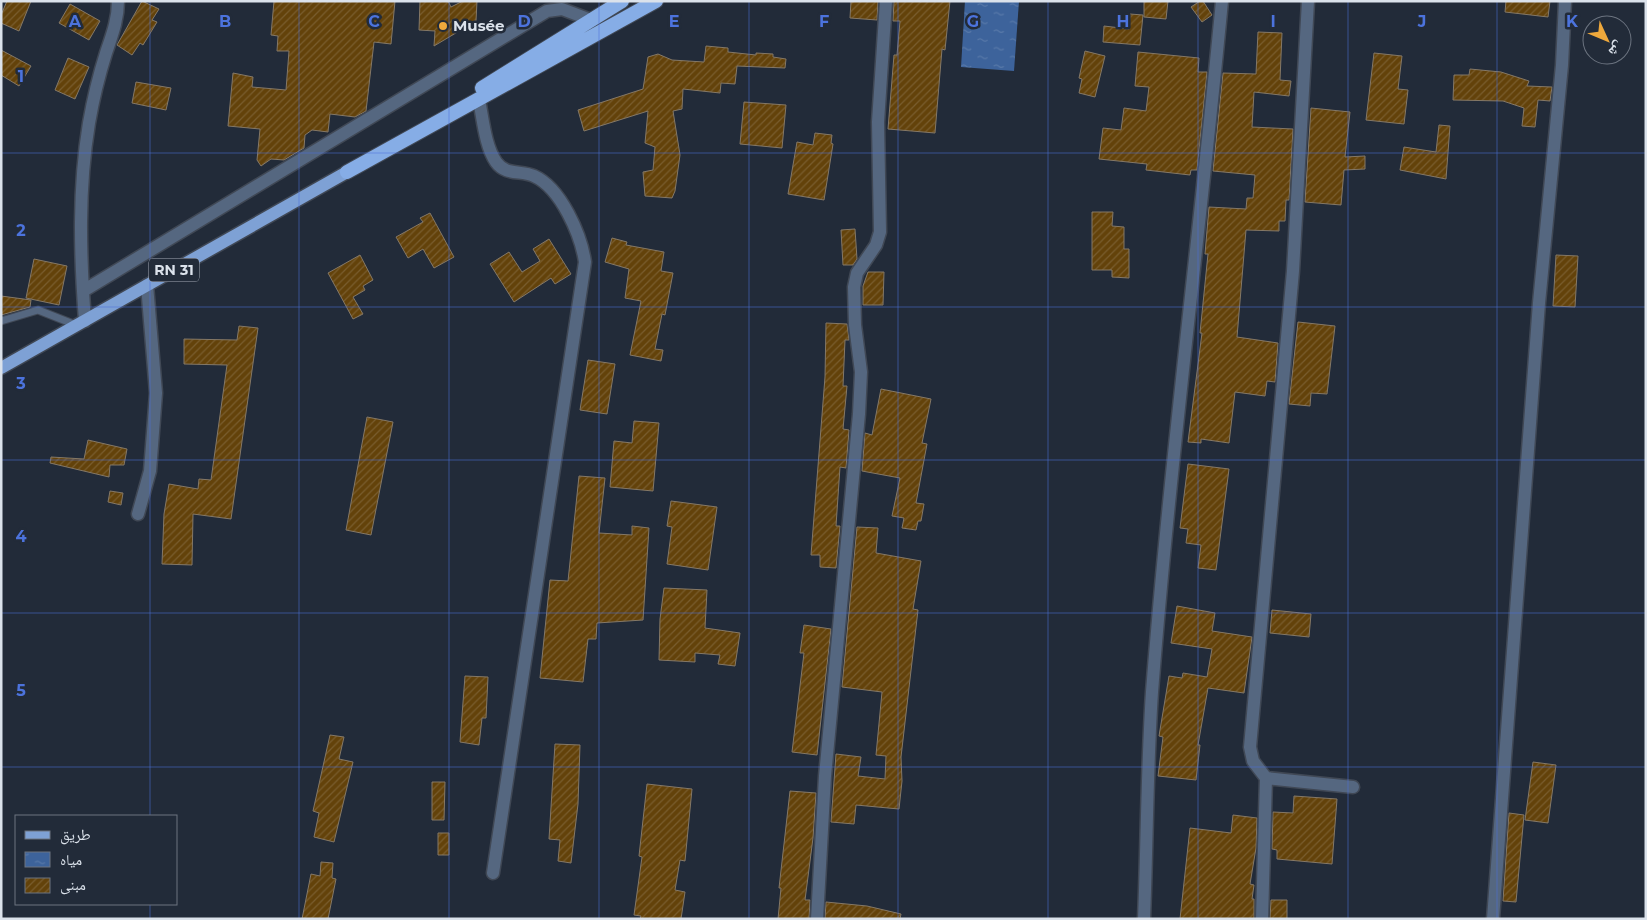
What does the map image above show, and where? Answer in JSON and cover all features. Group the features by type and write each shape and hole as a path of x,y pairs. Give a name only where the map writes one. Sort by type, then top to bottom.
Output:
{"highway":[{"name":"RN 31","path":"347,172 622,1"},
{"name":"RN 31","path":"347,172 656,1"}],"main road":[{"name":"RN 31","path":"1,368 347,172"}],"street":[{"path":"80,323 83,291 80,258 81,199 89,123 106,54 115,27 118,1"},
{"path":"817,919 825,776 859,414 860,372 855,325 854,287 857,273 876,245 880,232 878,122 886,1"},
{"path":"1144,919 1152,695 1166,531 1222,1"},
{"path":"1262,919 1266,778 1253,761 1250,747 1293,272 1308,1"},
{"path":"1493,919 1539,303 1562,66 1565,1"},
{"path":"83,291 547,11 562,9 591,20"},
{"path":"479,100 491,154 497,163 508,172 533,175 541,180 558,198 576,228 585,262 493,873"},
{"path":"138,514 150,471 156,393 147,285"},
{"path":"1266,778 1353,787"}],"lane":[{"path":"1,321 38,310 80,323"}],"water":[{"path":"965,1 1019,1 1014,71 961,67"}],"building":[{"path":"7,1 31,1 19,31 1,23 1,15"},
{"path":"142,1 159,9 152,20 157,22 143,45 140,43 132,55 117,45"},
{"path":"274,1 395,1 391,44 374,42 366,111 355,117 330,114 328,132 312,130 305,135 304,148 284,160 271,159 261,166 257,160 260,129 228,126 233,73 253,77 252,87 286,90 289,51 277,51 278,36 271,35"},
{"name":"Musée","path":"420,1 448,1 451,7 463,1 477,1 476,21 434,46 435,31 419,30"},
{"path":"851,1 878,1 877,20 850,18"},
{"path":"894,1 950,1 945,50 942,49 935,133 888,129 894,55 897,55 900,21 893,21"},
{"path":"1144,1 1168,1 1166,19 1144,17"},
{"path":"1203,1 1212,15 1202,22 1191,7"},
{"path":"1506,1 1550,1 1548,17 1505,12"},
{"path":"70,4 100,21 89,40 59,23"},
{"path":"1130,14 1143,15 1140,45 1103,42 1104,26 1129,29"},
{"path":"1258,32 1282,33 1280,80 1291,81 1289,96 1254,92 1252,127 1293,129 1289,200 1286,200 1285,221 1279,221 1279,231 1246,230 1237,337 1278,343 1275,382 1267,381 1265,396 1235,392 1229,443 1201,439 1201,443 1188,442 1202,333 1200,333 1208,254 1205,254 1209,207 1246,209 1247,198 1253,198 1255,175 1213,171 1223,73 1256,74"},
{"path":"706,46 728,48 728,52 756,55 756,53 773,54 773,57 786,59 785,68 737,66 735,84 721,83 720,93 683,89 682,109 673,111 680,155 675,191 672,198 645,196 643,172 653,170 655,147 645,143 648,111 584,131 578,110 643,89 648,57 658,54 672,60 704,62"},
{"path":"1,50 31,66 19,86 1,75"},
{"path":"1085,51 1105,56 1095,97 1079,93 1082,79 1079,78"},
{"path":"1138,52 1199,58 1198,72 1207,72 1197,170 1191,170 1190,175 1146,170 1147,164 1099,159 1103,128 1121,130 1124,108 1146,111 1149,87 1135,86"},
{"path":"1374,53 1402,56 1398,89 1408,90 1404,124 1366,120"},
{"path":"68,58 89,67 75,99 55,90"},
{"path":"1470,69 1501,72 1529,81 1527,86 1552,87 1550,101 1538,100 1535,127 1522,126 1524,108 1503,101 1453,100 1454,75 1469,75"},
{"path":"136,82 171,88 166,110 132,103"},
{"path":"744,102 786,105 782,148 740,144"},
{"path":"1311,108 1350,112 1345,157 1365,156 1365,169 1344,170 1341,205 1305,202"},
{"path":"1439,125 1450,126 1446,179 1400,170 1404,147 1436,152"},
{"path":"815,133 832,135 831,143 833,144 824,200 788,194 797,142 813,145"},
{"path":"1092,212 1113,212 1112,226 1124,227 1124,249 1129,249 1129,278 1112,277 1112,270 1092,270"},
{"path":"430,213 454,257 434,268 423,249 408,258 396,237 423,222 420,218"},
{"path":"855,229 857,259 853,265 843,265 841,230"},
{"path":"612,238 627,242 626,245 664,252 661,271 673,273 665,315 662,314 655,349 663,350 661,361 630,355 641,301 625,298 629,269 605,262"},
{"path":"549,239 571,274 555,284 551,278 514,302 490,264 509,252 522,272 540,261 533,249"},
{"path":"360,255 373,280 363,286 365,290 353,297 363,314 353,319 328,273"},
{"path":"1556,255 1578,256 1575,307 1553,306"},
{"path":"34,259 67,266 59,305 26,298"},
{"path":"868,272 884,272 883,305 863,305 863,286"},
{"path":"1,296 31,300 30,307 1,315"},
{"path":"1298,322 1335,326 1327,394 1311,393 1310,406 1289,404"},
{"path":"826,323 847,324 849,340 845,340 843,386 847,386 843,429 849,430 846,468 840,467 836,526 840,526 836,568 820,567 820,555 811,555 825,377"},
{"path":"239,326 258,328 231,519 193,514 192,565 162,564 164,514 169,484 198,489 199,479 211,480 227,365 184,364 184,339 237,340"},
{"path":"588,360 615,364 607,414 580,410"},
{"path":"881,389 931,399 922,443 927,444 916,503 924,504 921,521 918,521 916,530 902,528 904,518 892,516 900,478 862,471 865,433 872,435"},
{"path":"367,417 393,422 371,535 346,530"},
{"path":"634,421 659,423 653,491 610,487 614,441 632,443"},
{"path":"88,440 127,449 124,465 110,465 109,477 50,463 51,457 84,459"},
{"path":"1188,464 1229,469 1216,570 1198,568 1201,545 1186,543 1188,529 1180,528"},
{"path":"579,476 605,478 599,533 632,535 632,526 649,528 643,620 597,623 596,639 588,639 583,682 540,678 550,580 568,581"},
{"path":"110,491 123,493 121,505 108,502"},
{"path":"671,501 717,507 708,570 667,564 672,527 667,526"},
{"path":"857,527 878,528 876,553 921,561 913,609 918,610 901,757 902,781 899,809 856,805 854,824 831,822 836,754 861,757 858,776 885,779 886,756 876,755 882,692 842,687"},
{"path":"664,588 707,590 705,628 740,633 735,666 718,664 720,655 695,653 695,662 659,660 660,619"},
{"path":"1177,606 1215,613 1212,631 1252,637 1244,693 1208,688 1198,745 1200,745 1196,780 1158,776 1163,737 1159,736 1169,676 1182,678 1183,673 1207,677 1212,649 1171,643"},
{"path":"1272,610 1311,614 1309,637 1270,633"},
{"path":"804,625 831,629 817,755 792,752 804,653 800,653"},
{"path":"465,676 488,677 486,718 482,718 479,745 460,742"},
{"path":"330,735 344,737 339,759 353,762 334,842 314,837 319,813 313,811"},
{"path":"555,744 580,745 578,804 571,863 558,861 560,840 549,839"},
{"path":"1533,762 1556,765 1548,823 1525,820"},
{"path":"432,782 445,782 444,820 432,820"},
{"path":"647,784 692,789 685,861 680,860 675,890 685,892 681,919 640,919 641,916 634,915 642,857 639,856"},
{"path":"790,791 816,793 813,838 805,900 810,900 809,919 778,919 781,888 779,888"},
{"path":"1294,796 1337,799 1332,864 1277,859 1277,850 1272,849 1273,812 1293,813"},
{"path":"1509,813 1524,815 1516,902 1503,901"},
{"path":"1233,815 1257,818 1256,848 1250,884 1254,885 1252,899 1254,899 1254,919 1180,919 1190,828 1231,833"},
{"path":"438,833 449,833 449,855 438,855"},
{"path":"321,862 333,863 332,878 336,879 328,919 302,919 311,874 320,876"},
{"path":"1271,900 1287,900 1287,919 1270,919"},
{"path":"826,902 867,906 901,914 900,919 825,919"}],"place":[{"name":"Musée","path":"443,26"}]}
